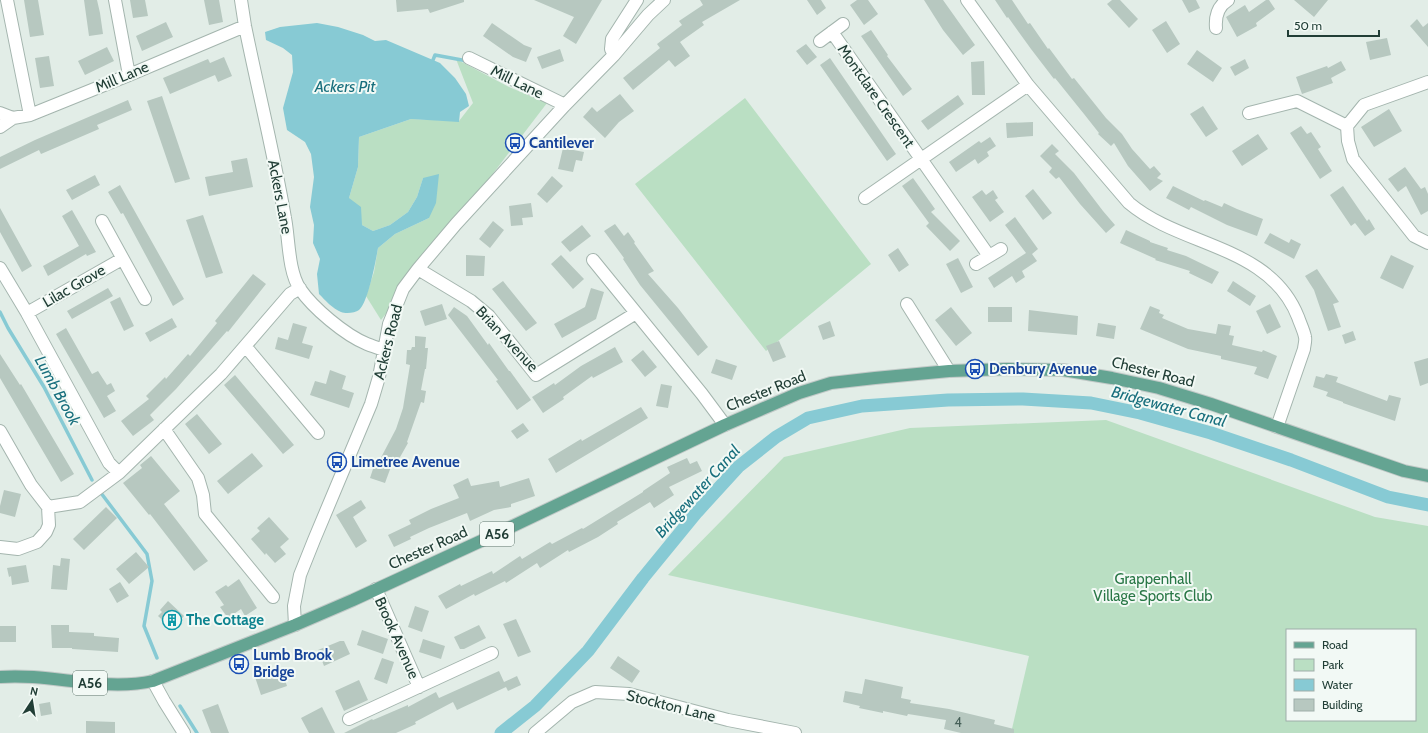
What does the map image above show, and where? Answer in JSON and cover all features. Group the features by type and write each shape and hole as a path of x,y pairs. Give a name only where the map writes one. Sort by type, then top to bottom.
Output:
{"main road":[{"name":"Chester Road","path":"153,680 295,625 494,535 725,424 799,392 832,383 948,371 1007,369 1063,370 1159,388 1210,404 1404,471 1428,476"},
{"name":"A56","path":"0,677 38,678 112,685 129,685 153,680"}],"street":[{"path":"7,0 30,115"},
{"path":"115,0 128,75"},
{"name":"Ackers Lane","path":"241,0 245,26 286,219 290,254 296,279 300,288 324,316 358,339 384,350"},
{"path":"614,55 611,48 612,39 637,0"},
{"name":"Ackers Road","path":"295,625 296,596 300,575 371,404 379,377 390,324 395,307 403,289 456,224 614,55 648,15 664,0"},
{"path":"967,0 1028,85 1129,204 1140,213 1243,259 1265,272 1284,291 1295,310 1305,337 1304,349 1277,427"},
{"path":"1216,28 1215,22 1218,11 1228,0"},
{"name":"Montclare Crescent","path":"820,41 843,24"},
{"name":"Mill Lane","path":"0,127 13,118 30,115 245,26"},
{"name":"Montclare Crescent","path":"832,32 989,256"},
{"name":"Mill Lane","path":"469,58 566,105"},
{"path":"1428,82 1364,105 1347,126 1348,141 1353,160 1414,236 1428,243"},
{"name":"Montclare Crescent","path":"865,198 1028,85"},
{"path":"1249,114 1297,102 1347,126"},
{"path":"0,113 13,118"},
{"name":"Lilac Grove","path":"102,221 145,299"},
{"path":"976,264 1000,249"},
{"name":"Lilac Grove","path":"27,313 122,259"},
{"path":"593,260 725,424"},
{"path":"0,268 27,313 109,463 119,472"},
{"name":"Brian Avenue","path":"418,269 489,316 536,375 636,313"},
{"path":"48,507 80,502 119,472 221,374 246,347 290,294 300,288"},
{"path":"908,304 948,371"},
{"path":"246,347 318,433"},
{"path":"164,429 198,478 203,495 205,514 273,597"},
{"path":"0,431 31,485 48,507 49,525 46,532 37,542 18,549 0,547"},
{"name":"Brook Avenue","path":"376,589 419,687"},
{"name":"Brook Avenue","path":"349,719 492,653"},
{"path":"153,680 164,702 184,733"},
{"name":"Stockton Lane","path":"535,733 572,702 595,692 629,694 728,720 795,733"}],"green space":[{"path":"456,59 509,87 547,103 381,320 366,296 374,272 378,248 395,234 429,218 423,178 417,197 408,212 390,225 373,231 362,225 349,198 358,167 359,137 411,119 459,121 473,103"},
{"path":"745,98 871,264 766,351 635,184"},
{"name":"Grappenhall Village Sports Club","path":"1106,420 1375,517 1428,526 1428,733 1011,733 1029,656 668,575 784,457 910,428"}],"water":[{"name":"Ackers Pit","path":"317,23 338,27 363,35 375,41 386,40 440,63 455,78 466,94 469,106 460,112 459,122 411,119 359,137 358,167 349,198 361,207 362,225 373,231 390,225 408,212 417,197 423,178 439,174 436,203 429,218 395,234 378,248 371,281 362,306 359,310 350,313 338,311 319,294 317,274 320,259 313,243 314,225 310,207 314,177 311,154 305,142 287,130 283,108 293,72 292,55 283,48 266,40 265,32 280,27"}],"building":[{"path":"24,0 38,0 44,35 30,37"},
{"path":"84,0 97,0 103,34 89,36"},
{"path":"130,0 145,0 148,16 133,18"},
{"path":"204,0 219,0 223,22 209,25"},
{"path":"396,0 464,0 464,2 430,13 428,9 397,12"},
{"path":"534,0 602,0 576,44 563,36 574,17"},
{"path":"700,0 740,0 702,22 704,25 680,42 690,56 675,67 669,60 633,90 623,78 660,48 657,44 682,25 679,21 703,5"},
{"path":"807,0 821,0 826,8 817,15"},
{"path":"857,0 868,0 878,14 864,25 850,5"},
{"path":"924,0 943,0 975,45 963,55 943,30"},
{"path":"995,0 1012,0 1028,24 1030,23 1072,79 1074,78 1150,169 1154,166 1161,174 1157,178 1163,181 1150,191 1128,166 1114,143 1111,146 1098,134 1099,133 1055,78 1054,79 1008,17 1007,18"},
{"path":"1112,0 1120,0 1138,19 1129,28 1107,4"},
{"path":"1182,0 1196,0 1200,8 1189,13"},
{"path":"1266,0 1269,0 1275,9 1256,23 1257,26 1237,37 1226,17 1245,5 1249,12"},
{"path":"1294,0 1328,0 1314,17"},
{"path":"1417,19 1423,27 1428,23 1428,47 1410,26"},
{"path":"1166,21 1180,44 1167,53 1152,30"},
{"path":"166,22 173,37 142,51 136,36"},
{"path":"492,23 524,45 532,48 526,62 513,57 483,36"},
{"path":"871,30 888,55 887,56 912,89 903,96 861,36"},
{"path":"1387,38 1391,55 1370,60 1366,42"},
{"path":"806,44 817,57 807,65 796,51"},
{"path":"107,47 114,61 85,75 78,61"},
{"path":"560,49 564,61 542,69 537,57"},
{"path":"1197,50 1222,68 1213,82 1187,64"},
{"path":"49,56 54,86 40,88 35,58"},
{"path":"224,57 232,76 218,82 215,75 170,94 163,78 208,59 210,63"},
{"path":"830,58 896,154 887,161 820,65"},
{"path":"1245,59 1249,68 1235,76 1230,67"},
{"path":"984,61 985,95 972,95 971,62"},
{"path":"1341,61 1346,70 1331,78 1333,83 1302,94 1296,77 1327,66 1328,68"},
{"path":"620,94 634,111 619,122 605,138 583,117 592,107 597,112"},
{"path":"958,95 964,104 928,130 921,121"},
{"path":"162,96 190,179 175,183 147,101"},
{"path":"128,100 132,110 97,125 99,129 41,154 39,150 0,169 0,157 35,140"},
{"path":"1203,106 1218,129 1206,137 1190,114"},
{"path":"1389,109 1402,131 1374,147 1361,127"},
{"path":"1033,122 1033,136 1007,138 1006,123"},
{"path":"1301,126 1307,134 1311,132 1321,147 1318,149 1332,171 1320,179 1290,133"},
{"path":"1258,134 1268,149 1242,166 1232,151"},
{"path":"990,137 996,146 987,152 989,156 978,164 975,159 956,172 949,162 979,141 981,143"},
{"path":"1052,144 1059,151 1055,154 1074,173 1115,225 1106,233 1080,204 1059,177 1056,179 1049,172 1052,168 1040,156"},
{"path":"563,148 584,152 582,161 576,160 573,172 558,169"},
{"path":"247,158 253,187 209,196 205,177 233,172 231,161"},
{"path":"1405,167 1421,189 1425,187 1428,194 1428,211 1421,215 1406,186 1398,192 1388,179"},
{"path":"95,175 100,185 72,200 66,190"},
{"path":"552,176 563,186 547,203 537,194"},
{"path":"913,178 935,209 931,212 960,241 950,251 926,226 929,223 902,186"},
{"path":"120,185 184,299 173,306 123,213 121,214 108,192"},
{"path":"1173,186 1204,201 1205,200 1222,207 1224,203 1263,219 1257,236 1227,225 1191,207 1189,210 1166,198"},
{"path":"1343,186 1367,221 1369,219 1375,229 1365,236 1355,223 1351,226 1330,195"},
{"path":"1033,189 1052,213 1043,220 1025,196"},
{"path":"982,190 986,195 993,190 998,198 995,200 1004,212 990,222 972,197"},
{"path":"531,203 533,217 522,218 523,225 511,226 509,206"},
{"path":"0,208 32,266 22,272 0,232"},
{"path":"72,210 96,252 87,256 86,254 48,276 43,266 79,246 62,216"},
{"path":"203,215 223,273 206,278 186,220"},
{"path":"1015,217 1038,249 1032,254 1037,261 1022,271 1025,277 1016,283 1012,276 994,288 988,278 1026,253 1005,225"},
{"path":"493,221 504,230 490,248 479,239"},
{"path":"615,224 624,236 628,232 654,271 648,274 678,308 708,347 698,356 640,285 623,259 624,258 604,231"},
{"path":"582,225 591,236 570,252 561,242"},
{"path":"1126,230 1150,242 1168,248 1167,250 1186,256 1219,272 1212,284 1189,273 1190,271 1155,260 1156,259 1120,243"},
{"path":"1270,233 1289,243 1291,239 1301,244 1294,259 1264,243"},
{"path":"898,248 909,265 899,272 888,255"},
{"path":"466,255 485,256 484,276 466,276"},
{"path":"561,255 584,279 573,289 551,264"},
{"path":"1391,255 1414,266 1403,289 1380,278"},
{"path":"958,258 973,287 961,293 946,264"},
{"path":"1317,269 1339,302 1333,304 1341,327 1328,331 1314,290 1305,276"},
{"path":"253,274 266,284 228,332 227,331 176,389 150,415 154,420 133,436 121,421 149,399 146,396 165,377 166,379 188,354 190,356 217,323 215,321"},
{"path":"503,281 537,323 526,331 492,289"},
{"path":"1233,281 1256,296 1250,306 1227,291"},
{"path":"108,288 113,296 72,319 67,311"},
{"path":"591,288 604,292 596,319 562,338 554,324 585,307"},
{"path":"120,297 134,326 124,331 110,302"},
{"path":"442,304 447,319 425,326 420,311"},
{"path":"1270,304 1281,327 1267,334 1256,311"},
{"path":"1150,306 1160,310 1159,313 1164,315 1162,318 1188,329 1216,334 1218,324 1231,326 1229,335 1234,336 1232,345 1262,352 1263,350 1277,356 1268,379 1254,374 1257,367 1221,359 1221,356 1188,349 1140,329"},
{"path":"454,307 467,316 531,400 517,410 496,381 498,380 448,315"},
{"path":"951,307 972,333 956,346 935,320"},
{"path":"988,307 1012,307 1012,322 988,322"},
{"path":"1029,310 1078,316 1077,335 1028,331"},
{"path":"172,318 177,327 150,342 145,333"},
{"path":"830,321 835,336 823,340 818,326"},
{"path":"293,323 307,327 302,343 313,346 309,359 275,349 278,337 288,340"},
{"path":"1098,323 1116,326 1114,339 1096,336"},
{"path":"66,328 92,374 98,371 107,385 111,383 115,391 107,396 116,411 104,418 56,334"},
{"path":"1353,331 1356,340 1345,344 1342,335"},
{"path":"415,336 426,337 425,348 428,348 426,369 421,390 426,391 424,403 421,402 407,442 408,443 395,466 392,464 385,483 370,478 374,466 376,467 396,429 403,408 410,365 406,364 407,350 411,350 412,347 415,347"},
{"path":"779,341 786,357 773,362 766,346"},
{"path":"615,347 623,362 593,378 592,376 563,397 564,399 543,413 532,397 554,383 555,385 581,366"},
{"path":"643,350 657,367 645,377 631,360"},
{"path":"0,354 20,385 21,384 74,474 61,482 0,378"},
{"path":"1428,358 1428,383 1420,386 1414,362"},
{"path":"716,359 737,366 732,380 711,373"},
{"path":"330,370 346,376 342,389 354,393 349,408 310,395 315,381 326,384"},
{"path":"1326,374 1338,377 1336,382 1387,401 1389,395 1401,398 1395,421 1326,396 1328,392 1313,387 1316,376 1324,378"},
{"path":"235,375 294,445 283,454 224,385"},
{"path":"661,384 672,386 668,408 656,406"},
{"path":"641,407 648,418 556,473 548,459 581,439 582,441"},
{"path":"197,414 222,444 209,454 185,424"},
{"path":"523,423 529,431 517,439 511,431"},
{"path":"252,453 263,466 228,494 217,481"},
{"path":"151,456 180,491 164,504 208,561 194,571 150,514 149,515 123,483 142,468 140,465"},
{"path":"687,458 690,464 697,461 702,471 669,487 674,495 654,508 650,502 617,522 618,524 598,537 569,552 568,550 540,568 537,563 506,583 505,581 475,596 474,594 446,609 438,596 460,584 461,586 492,571 493,574 520,556 522,559 550,542 552,544 582,528 583,529 643,492 670,473 667,467"},
{"path":"468,478 471,486 499,481 500,487 529,478 535,496 511,504 511,507 494,510 470,521 467,513 429,528 394,547 388,535 411,524 409,520 431,509 459,498 453,485"},
{"path":"4,490 21,494 15,517 0,513"},
{"path":"361,500 366,508 353,517 367,541 356,548 336,515"},
{"path":"106,507 117,518 84,550 73,539"},
{"path":"269,517 289,539 280,547 286,554 275,563 266,553 265,555 251,539 260,531 257,528"},
{"path":"136,552 149,567 129,584 116,569"},
{"path":"61,558 70,559 67,590 51,589 53,565 60,566"},
{"path":"26,565 29,582 12,585 11,576 9,577 7,568"},
{"path":"239,579 257,608 245,616 241,609 228,618 220,607 224,605 215,592 226,585 228,587"},
{"path":"120,582 129,596 117,603 109,589"},
{"name":"The Cottage","path":"168,601 184,616 172,629 158,616 162,612 160,610"},
{"path":"415,606 429,611 422,632 408,627"},
{"path":"516,619 531,652 518,657 503,624"},
{"path":"51,625 69,625 69,632 94,633 94,636 119,638 118,652 72,648 52,648"},
{"path":"479,625 486,638 464,649 460,649 454,637"},
{"path":"0,626 16,626 16,642 0,642"},
{"path":"362,630 388,639 383,654 357,645"},
{"path":"423,639 445,646 441,659 419,652"},
{"path":"340,641 344,641 350,654 324,666 318,650"},
{"path":"618,656 640,671 632,683 610,668"},
{"path":"382,658 394,662 387,684 374,679"},
{"path":"281,668 287,686 261,695 255,677"},
{"path":"499,671 504,682 517,676 521,685 508,691 506,687 457,710 453,702 415,722 416,724 396,733 344,733 372,719 373,720 408,705 408,707 436,692 439,698"},
{"path":"865,679 903,687 901,698 911,700 910,703 949,709 995,720 994,724 1014,729 1014,733 961,733 944,729 946,720 908,714 907,716 883,711 883,713 859,708 860,706 843,702 845,691 862,694"},
{"path":"359,680 368,700 344,711 335,691"},
{"path":"50,702 52,714 41,716 39,704"},
{"path":"218,704 229,733 211,733 202,710"},
{"path":"322,707 335,733 309,733 301,718"},
{"path":"86,721 115,722 115,733 86,733"}],"waterway":[{"path":"433,60 435,55 467,62"},
{"name":"Lumb Brook","path":"0,312 44,387 92,480"},
{"name":"Bridgewater Canal","path":"501,733 535,706 588,651 643,578 697,512 738,467 776,437 808,418 862,406 948,400 1023,399 1091,403 1140,413 1211,433 1291,460 1388,497 1428,505"},
{"name":"Lumb Brook","path":"101,493 147,554 152,581 144,626 157,658"},
{"path":"180,706 197,733"}],"place":[{"name":"Cantilever","path":"515,143"},
{"name":"Denbury Avenue","path":"975,369"},
{"name":"Limetree Avenue","path":"337,462"},
{"name":"The Cottage","path":"172,620"},
{"name":"Lumb Brook Bridge","path":"239,664"}]}
